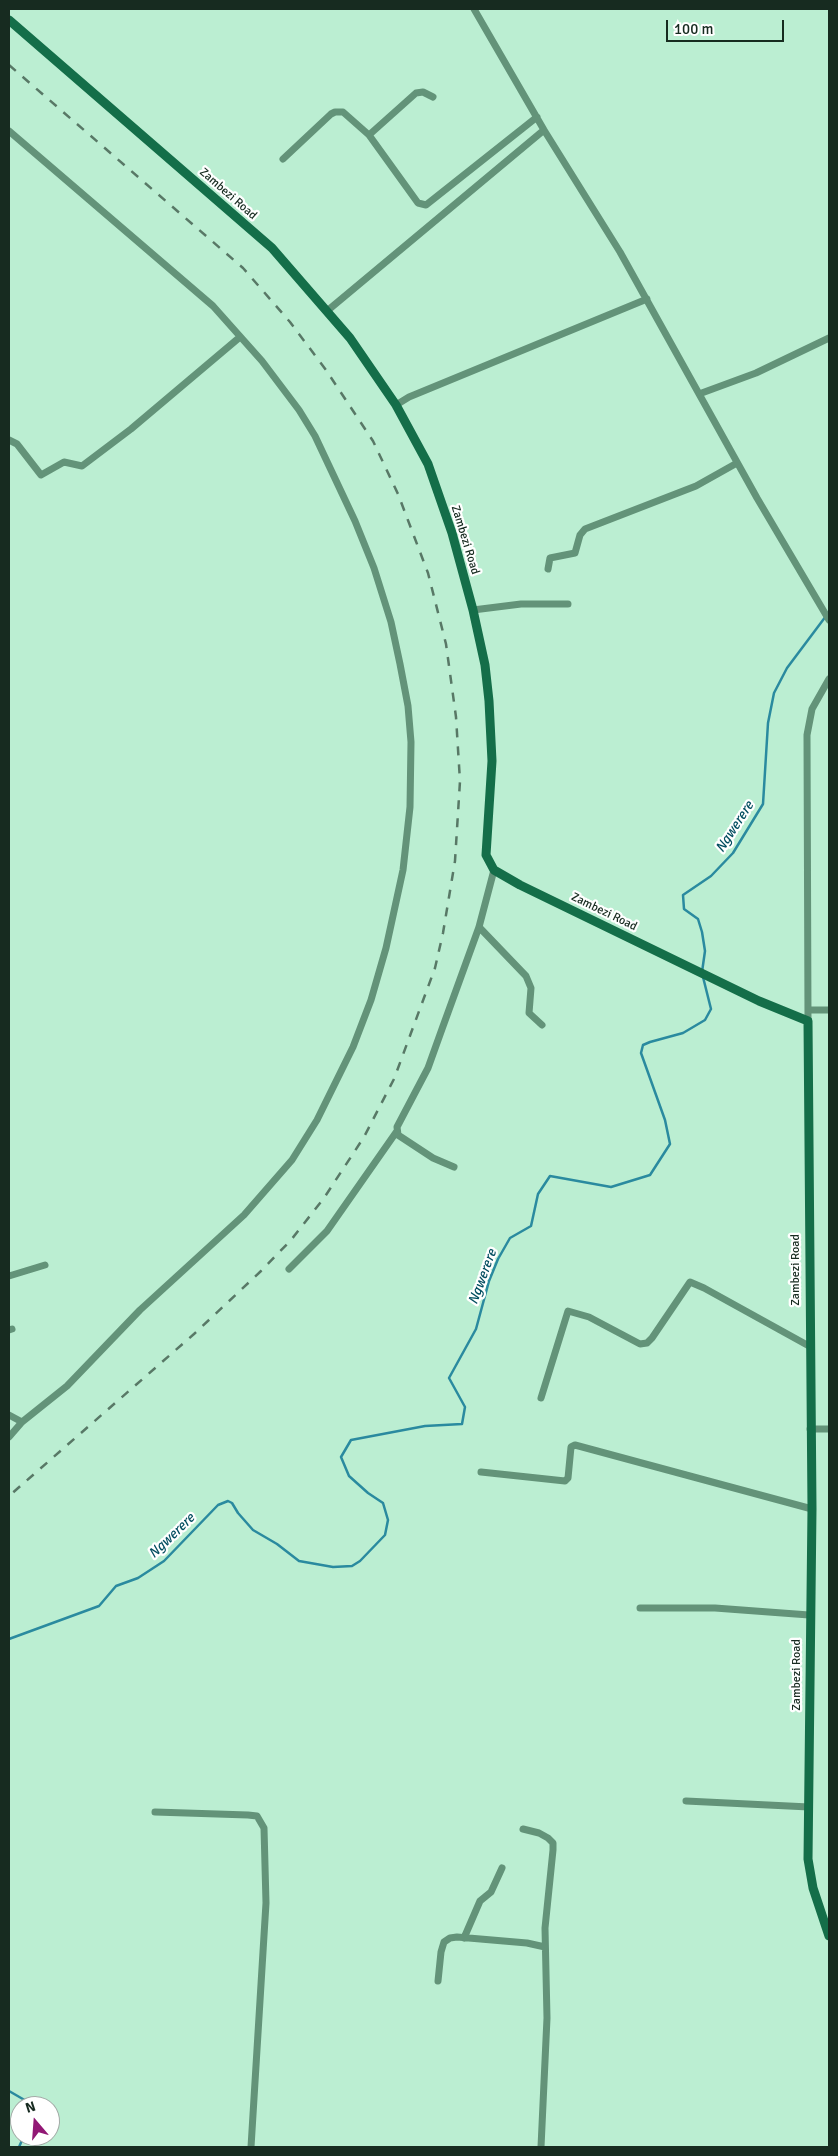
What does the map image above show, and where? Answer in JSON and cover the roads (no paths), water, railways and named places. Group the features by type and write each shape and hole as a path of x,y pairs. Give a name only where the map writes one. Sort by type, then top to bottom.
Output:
{"main road":[{"name":"Zambezi Road","path":"9,20 272,248 350,338 396,405 428,464 452,534 473,610 485,666 490,709 492,761 486,856 494,870 528,889 759,1001 808,1021 809,1346 812,1510 808,1859 813,1888 829,1936"}],"street":[{"path":"474,9 544,130 594,207 737,463 829,620"},
{"path":"369,135 416,93 424,92 433,97"},
{"path":"284,159 335,112 343,112 369,135 418,203 426,206 537,117"},
{"path":"327,311 544,130"},
{"path":"9,131 213,306 275,378 315,436 355,521 374,568 391,622 408,706 411,742 410,806 404,870 386,948 371,1000 353,1047 317,1120 292,1160 244,1215 130,1319 67,1386 22,1422 9,1438"},
{"path":"396,405 409,397 647,299"},
{"path":"9,440 17,444 41,475 64,462 82,466 131,429 240,337"},
{"path":"699,394 756,372 829,338"},
{"path":"548,569 550,558 575,553 580,535 585,529 696,486 737,463"},
{"path":"473,610 521,604 568,604"},
{"path":"808,1021 807,735 812,709 829,679"},
{"path":"289,1269 327,1231 397,1132 397,1127 428,1068 479,927 494,870"},
{"path":"479,927 526,976 531,988 528,1013 542,1025"},
{"path":"809,1010 829,1010"},
{"path":"397,1132 398,1135 410,1144 433,1158 454,1167"},
{"path":"9,1276 45,1265"},
{"path":"541,1398 568,1311 589,1317 640,1344 646,1343 652,1338 690,1282 809,1346"},
{"path":"9,1415 22,1422"},
{"path":"810,1429 829,1429"},
{"path":"481,1472 565,1481 568,1478 571,1447 575,1445 812,1510"},
{"path":"640,1608 715,1608 810,1616"},
{"path":"686,1801 809,1807"},
{"path":"155,1812 248,1814 257,1816 264,1828 266,1913 251,2147"},
{"path":"523,1829 538,1833 553,1843 547,1894 545,1947 547,2018 540,2147"},
{"path":"464,1938 480,1901 492,1892 502,1868"},
{"path":"438,1981 441,1952 444,1942 450,1938 527,1943 545,1947"}],"waterway":[{"name":"Ngwerere","path":"702,972 705,951 702,932 698,919 684,909 683,895 711,876 733,853 763,804 768,723 774,693 787,668 829,612"},
{"name":"Ngwerere","path":"9,1639 99,1606 116,1586 138,1578 164,1561 218,1505 228,1501 232,1503 253,1530 277,1544 299,1561 333,1567 352,1566 360,1561 385,1535 388,1520 383,1503 349,1476 341,1457 351,1440 425,1426 462,1424 465,1407 449,1378 476,1329 489,1281 498,1259 510,1238 531,1226 538,1194 550,1176 611,1187 650,1175 670,1144 665,1120 641,1053 643,1045 683,1033 705,1020 711,1009 703,977"},
{"path":"9,2091 18,2096"}],"railway":[{"path":"9,65 243,268 290,322 326,370 373,441 398,494 428,573 446,644 456,717 460,781 455,861 435,968 394,1079 364,1137 324,1198 291,1240 261,1271 194,1334 9,1496"}]}
